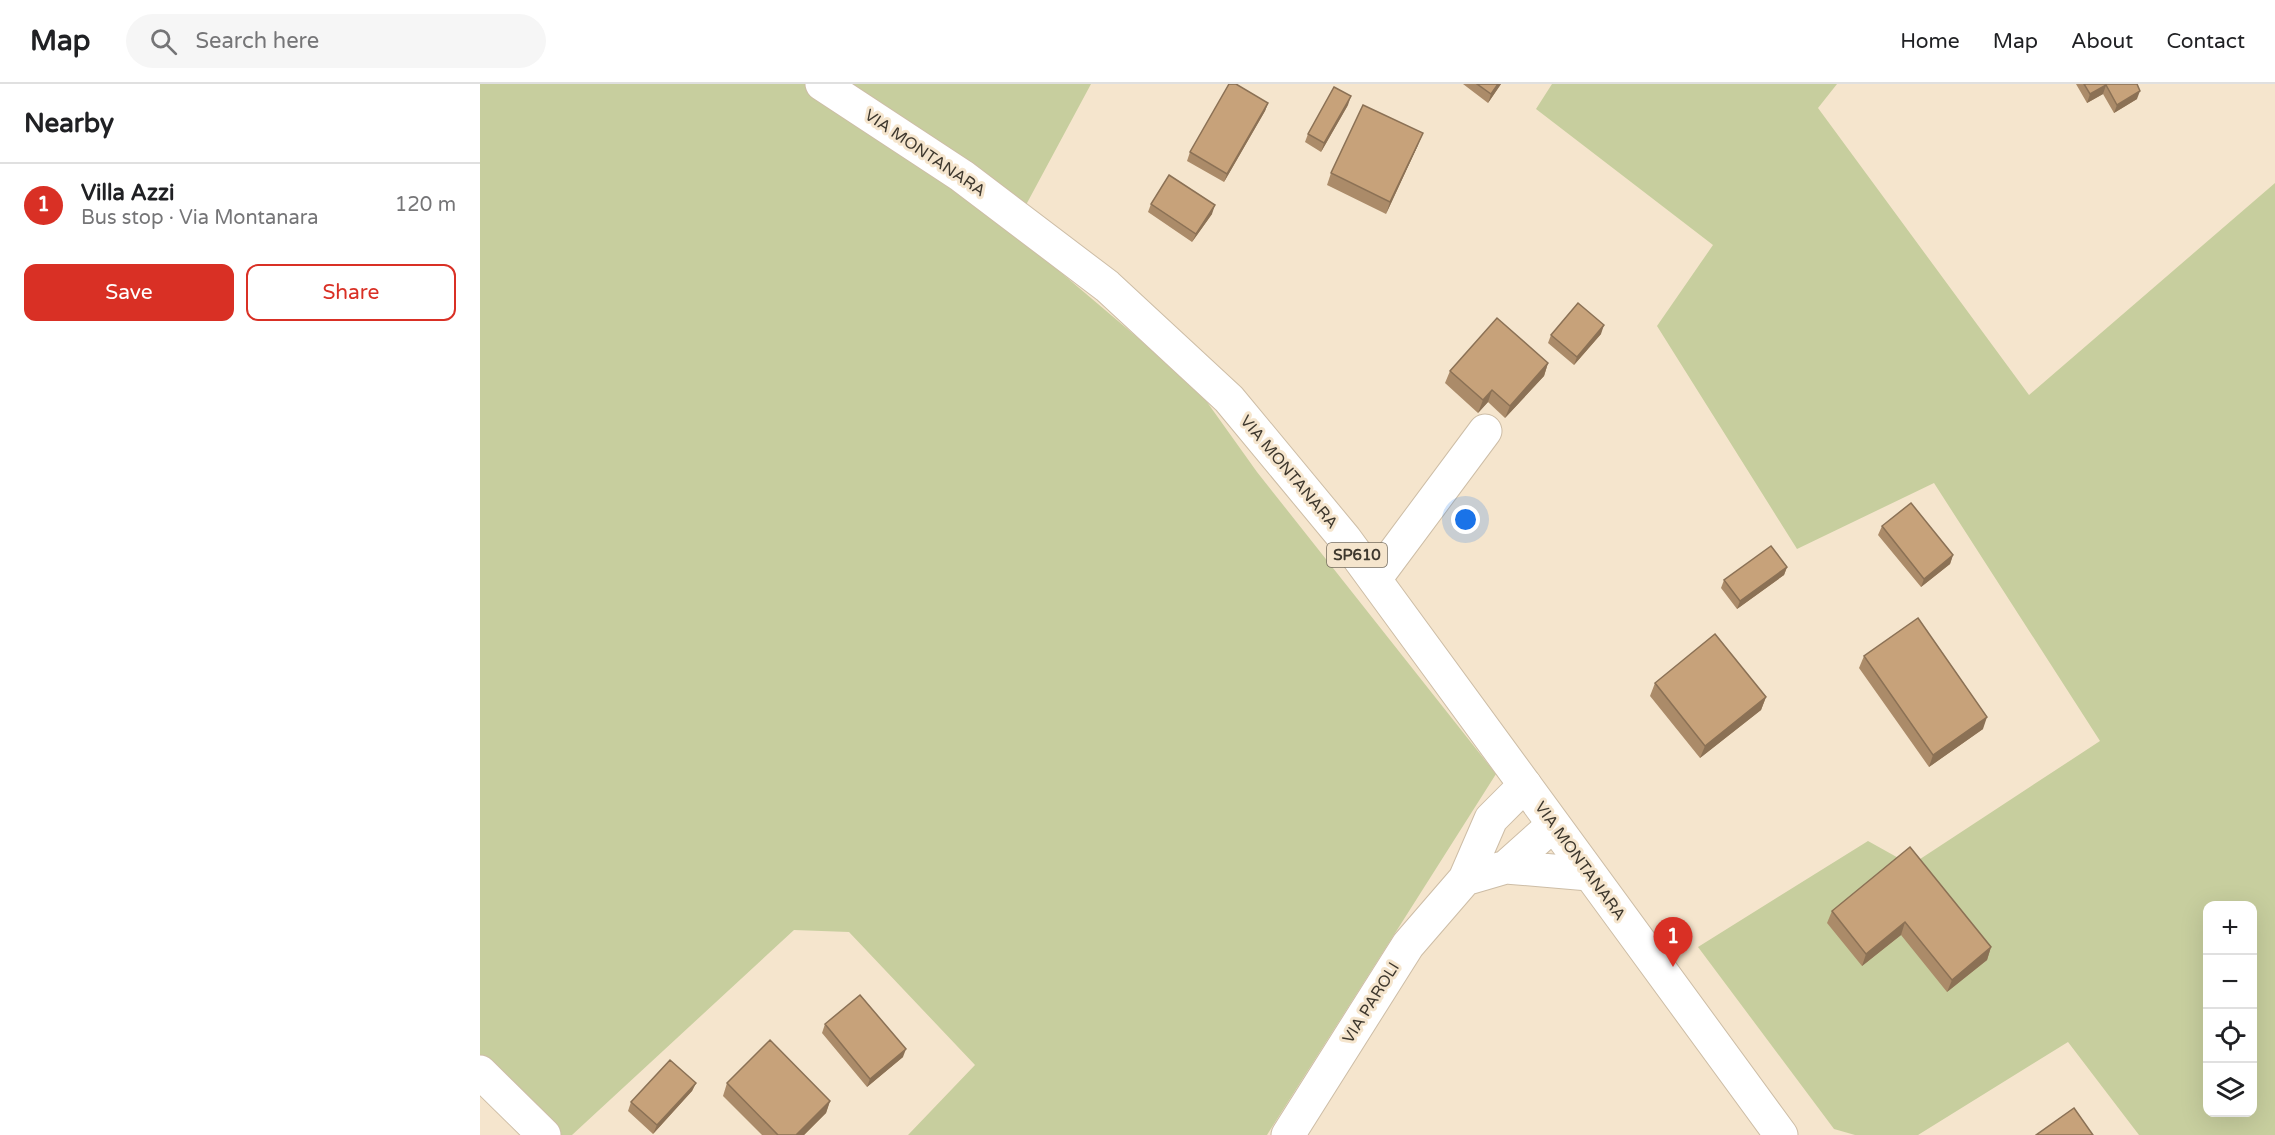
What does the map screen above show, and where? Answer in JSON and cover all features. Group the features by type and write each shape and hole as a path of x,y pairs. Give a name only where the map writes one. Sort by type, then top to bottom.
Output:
{"main road":[{"name":"VIA MONTANARA","path":"822,84 962,176 1107,286 1229,399 1345,539 1781,1135"},
{"path":"1375,579 1485,431"},
{"name":"VIA PAROLI","path":"1288,1135 1408,945 1465,879 1491,819 1525,785"},
{"path":"1506,867 1553,825"},
{"path":"1465,879 1506,867 1589,874"},
{"path":"480,1072 544,1135"}],"green space":[{"path":"480,84 1091,84 1012,231 1197,388 1257,472 1496,774 1267,1135 908,1135 975,1065 849,932 794,930 572,1135 550,1135 480,1062"},
{"path":"1552,84 1837,84 1818,108 2029,395 2275,183 2275,1135 2139,1135 2068,1042 1918,1135 1855,1135 1834,1129 1698,947 1868,841 1911,865 2100,741 1934,483 1797,549 1657,326 1713,245 1536,109"}],"building":[{"path":"1229,84 1236,84 1268,103 1227,174 1190,152"},
{"path":"1477,84 1498,84 1491,94"},
{"path":"2084,84 2137,84 2140,91 2117,105 2106,85 2090,94"},
{"path":"1334,87 1351,96 1324,143 1308,134"},
{"path":"1363,105 1423,133 1390,202 1331,173"},
{"path":"1169,175 1215,205 1196,234 1151,204"},
{"path":"1578,303 1604,325 1577,357 1551,335"},
{"path":"1497,318 1548,363 1510,406 1492,390 1483,400 1450,371"},
{"path":"1911,503 1953,555 1924,579 1882,526"},
{"path":"1771,546 1787,567 1740,601 1724,580"},
{"path":"1918,618 1987,717 1933,755 1864,656"},
{"path":"1715,634 1766,697 1705,746 1655,683"},
{"path":"1910,847 1991,947 1952,980 1905,922 1866,954 1832,911"},
{"path":"860,995 906,1049 870,1079 825,1024"},
{"path":"770,1040 830,1101 796,1135 778,1135 727,1083"},
{"path":"670,1060 696,1083 657,1125 631,1102"},
{"path":"2074,1108 2093,1135 2036,1135"}],"place":[{"name":"Villa Azzi","path":"1673,967"}]}
